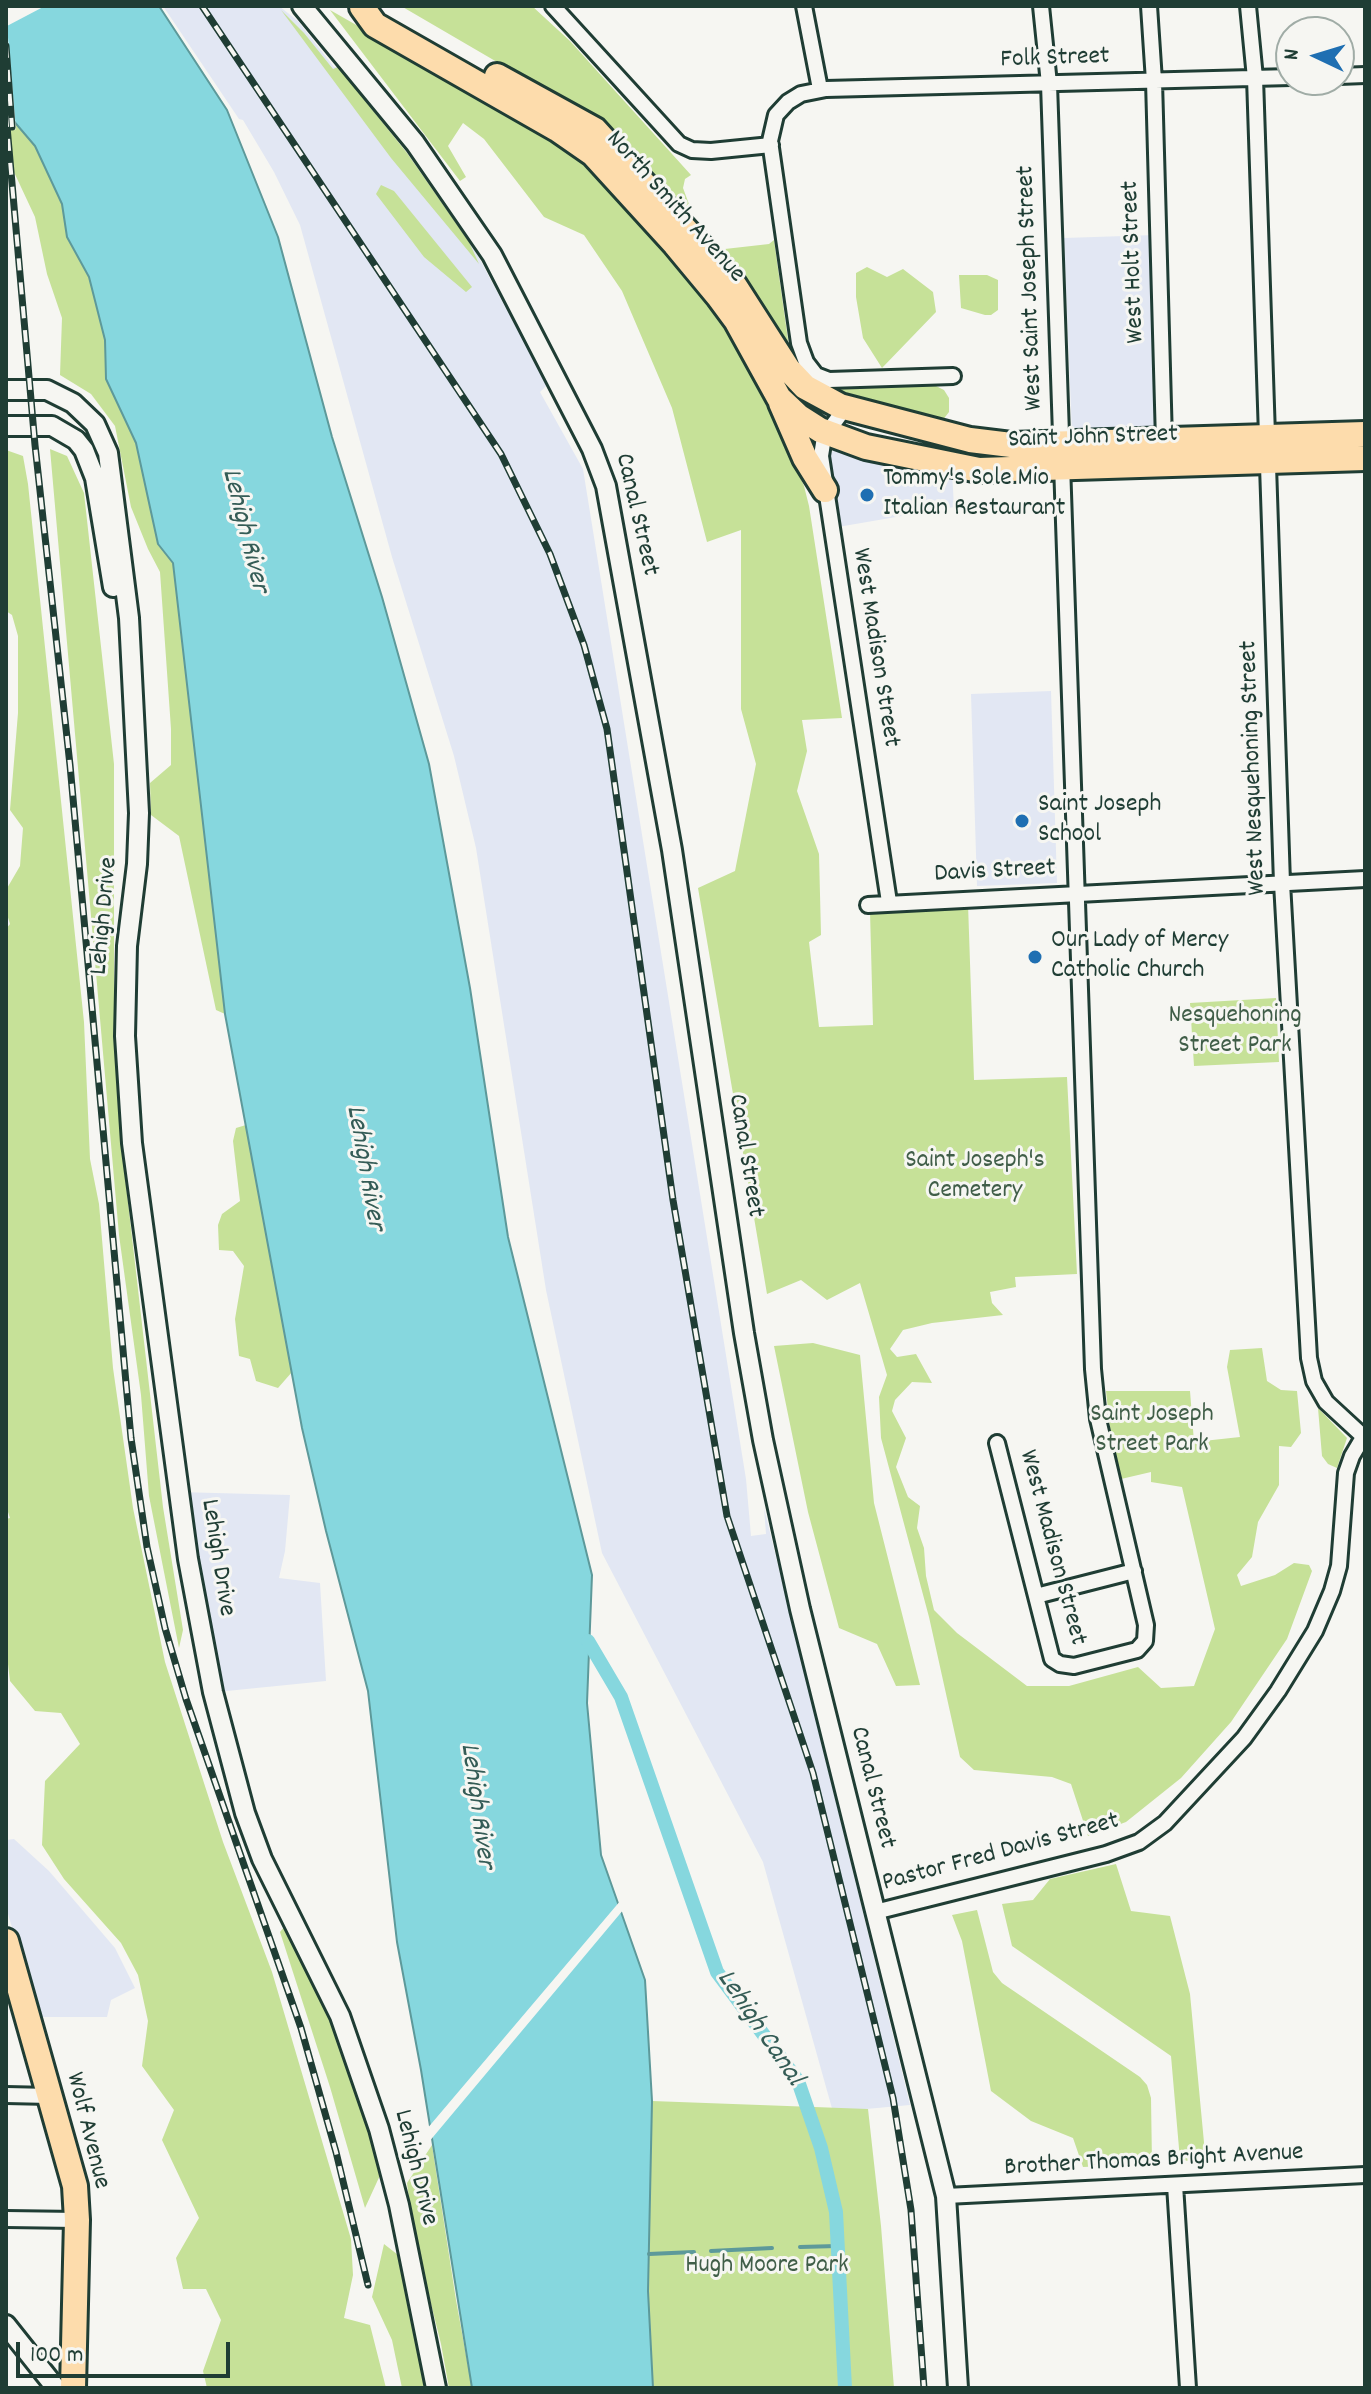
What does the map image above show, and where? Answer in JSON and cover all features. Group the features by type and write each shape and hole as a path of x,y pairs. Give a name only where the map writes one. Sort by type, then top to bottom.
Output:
{"main road":[{"name":"North Smith Avenue","path":"361,6 375,25 557,129 593,154 719,297 736,320 779,398 805,421 827,433"},
{"name":"North Smith Avenue","path":"361,6 381,10 595,130 731,280 788,369 812,391 845,408"},
{"path":"779,398 805,458 825,490"},
{"name":"Saint John Street","path":"845,408 979,441 1011,445 1164,441 1365,458"},
{"name":"Saint John Street","path":"827,433 866,447 972,469 1062,469 1269,449 1365,434"},
{"name":"Wolf Avenue","path":"6,1941 75,2186 73,2388"}],"street":[{"name":"Canal Street","path":"302,6 415,143 492,255 594,452 606,486 672,850 763,1440 797,1597 946,2196 958,2388"},
{"path":"553,6 684,147 696,151 715,151 771,145"},
{"path":"804,6 820,89 801,94 782,107 773,125 771,145 800,347 811,370 819,377 835,380 953,376"},
{"name":"West Saint Joseph Street","path":"1041,6 1049,84 1094,1384 1098,1419 1146,1630 1142,1646 1133,1652 1074,1666 1060,1664"},
{"name":"West Holt Street","path":"1149,6 1154,81 1164,441"},
{"name":"West Nesquehoning Street","path":"1248,6 1255,78 1282,883 1309,1358 1314,1381 1323,1398 1334,1412 1364,1436"},
{"name":"Folk Street","path":"820,89 1275,77"},
{"name":"Lehigh Drive","path":"6,390 41,389 58,394 82,409 101,434 111,470 129,618 139,813 137,864 127,946 125,1036 131,1128 188,1559 213,1692 245,1813 262,1859 340,2016 379,2129 399,2205 436,2388"},
{"path":"827,433 845,408"},
{"name":"Lehigh Drive","path":"6,426 58,429 76,440 88,456 96,484 132,700"},
{"name":"West Madison Street","path":"827,433 821,452 825,490 889,902"},
{"name":"Davis Street","path":"868,905 1365,879"},
{"name":"Pastor Fred Davis Street","path":"875,1912 1106,1854 1139,1842 1165,1823 1244,1738 1315,1631 1336,1580 1343,1540 1346,1473 1364,1436"},
{"name":"West Madison Street","path":"997,1443 1051,1656 1060,1664"},
{"path":"1036,1596 1134,1571"},
{"path":"6,2095 50,2096"},
{"name":"Brother Thomas Bright Avenue","path":"946,2196 1365,2175"},
{"path":"1175,2185 1188,2388"},
{"path":"6,2219 77,2220"},
{"path":"6,2325 56,2388"}],"shaded area":[{"path":"163,6 279,6 298,21 334,67 338,67 470,241 547,385 540,392 583,469 746,1479 751,1536 766,1534 764,1508 910,2105 833,2112 763,1862 602,1553 546,1290 476,848 454,756 392,557 300,225 274,172 243,120 239,119"},
{"path":"1155,235 1159,431 1072,433 1064,238"},
{"path":"838,446 952,471 954,507 838,527 829,462 831,453"},
{"path":"1051,691 1057,883 977,886 971,694"},
{"path":"178,1492 290,1495 285,1551 279,1578 320,1583 326,1681 217,1692"},
{"path":"14,1839 49,1871 115,1948 135,1988 111,2000 107,2017 38,2017 6,1907 6,1840"}],"green space":[{"path":"401,6 532,6 570,41 691,175 685,179 683,188 690,207 685,214 649,171 593,118"},
{"path":"281,10 333,69 338,67 407,153 469,242 479,264 391,158"},
{"path":"330,10 572,148 692,277 734,336 778,425 804,486 809,506 842,718 802,720 807,751 797,791 819,854 821,935 809,942 819,1027 873,1025 870,911 968,904 974,1080 1067,1077 1077,1274 1015,1277 1016,1287 990,1292 992,1303 1003,1315 932,1323 903,1330 890,1349 897,1357 916,1354 932,1383 912,1382 895,1400 892,1411 906,1438 896,1467 908,1497 920,1506 917,1528 924,1548 926,1576 934,1610 957,1633 1027,1686 1069,1686 1138,1667 1161,1688 1194,1686 1215,1629 1182,1487 1151,1482 1151,1472 1121,1479 1106,1391 1190,1391 1194,1442 1240,1437 1227,1367 1230,1350 1262,1348 1267,1381 1281,1390 1297,1391 1301,1433 1291,1447 1279,1446 1279,1485 1258,1522 1252,1557 1237,1575 1241,1586 1275,1575 1294,1563 1309,1565 1312,1571 1287,1639 1231,1722 1181,1778 1126,1822 1088,1836 1071,1784 1052,1777 974,1770 960,1757 929,1617 881,1438 879,1397 887,1375 860,1283 827,1300 801,1280 767,1294 698,888 735,871 756,764 741,709 741,530 707,542 672,408 622,291 584,235 544,217 484,139 463,123 448,146 466,177 460,181"},
{"path":"6,112 35,146 62,204 67,237 89,277 105,340 106,379 136,443 158,544 173,562 225,1014 216,1010 179,836 151,815 150,783 171,765 160,572 131,507 115,426 91,394 60,375 62,318 47,274 35,217 6,155"},
{"path":"381,185 394,191 472,287 466,292 424,257 376,194"},
{"path":"774,240 791,353 716,250 769,244"},
{"path":"867,267 887,277 903,269 933,292 936,312 882,368 863,338 856,297 856,273"},
{"path":"959,275 987,275 998,280 998,310 985,315 961,308"},
{"path":"934,385 944,390 949,398 949,412 942,421 832,389 833,386"},
{"path":"50,449 67,456 84,493 114,764 114,1036 122,1150 163,1507 183,1630 179,1648 149,1496 141,1395 119,1235"},
{"path":"6,450 23,456 28,484 84,1022 90,1159 99,1204 113,1368 133,1508 165,1662 223,1842 272,1972 351,2239 353,2275 344,2318 370,2325 386,2388 207,2388 203,2371 221,2320 206,2289 183,2289 176,2258 199,2218 162,2140 174,2110 142,2066 148,2021 138,1975 121,1943 64,1879 42,1845 45,1781 80,1744 61,1713 35,1711 10,1681 6,1647 6,1519 10,1518 6,1506 6,929 10,924 6,911 6,890 20,866 23,828 10,810 18,713 18,636 12,615 6,611"},
{"name":"Nesquehoning Street Park","path":"1276,998 1279,1062 1194,1066 1190,1003"},
{"path":"246,1125 292,1372 278,1388 256,1381 250,1359 239,1356 235,1319 244,1266 233,1251 219,1250 218,1225 222,1214 240,1201 233,1141 236,1128"},
{"path":"813,1343 860,1355 874,1503 920,1685 896,1686 877,1644 839,1628 808,1512 774,1346"},
{"path":"1318,1408 1347,1438 1337,1468 1328,1464 1322,1456"},
{"path":"1116,1864 1131,1911 1170,1916 1190,1994 1205,2153 1203,2160 1198,2162 1180,2160 1171,2056 1012,1946 1002,1904 1033,1900 1050,1879"},
{"path":"977,1910 993,1972 1002,1983 1140,2077 1147,2085 1151,2098 1152,2164 1083,2167 1073,2138 1031,2121 991,2091 962,1941 952,1915"},
{"path":"285,1926 335,2026 382,2171 365,2208 280,1932"},
{"name":"Hugh Moore Park","path":"652,2101 868,2109 894,2388 653,2388 648,2291"},
{"path":"432,2145 472,2388 449,2388 413,2231 407,2183"},
{"path":"384,2244 402,2258 427,2388 402,2388 392,2340 372,2297"}],"water":[{"name":"Lehigh River","path":"6,6 159,6 227,110 278,237 332,437 382,597 429,764 470,988 508,1237 592,1575 587,1703 601,1855 645,1980 652,2101 648,2291 653,2388 472,2388 421,2070 397,1942 368,1691 302,1428 225,1014 173,563 158,544 136,443 106,379 105,340 89,277 67,237 62,204 35,146 6,112"}],"pier":[{"path":"6,6 45,6 7,26 16,130 6,118"},
{"path":"621,1900 624,1909 428,2143 426,2130"}],"waterway":[{"name":"Lehigh Canal","path":"588,1641 621,1697 717,1972 798,2081 821,2148 836,2212 845,2388"},
{"path":"800,2247 837,2246"},
{"path":"711,2251 772,2248"},
{"path":"649,2254 694,2252"}],"railway":[{"path":"202,6 501,454 550,554 584,645 607,729 673,1200 727,1516 813,1773 893,2098 911,2210 924,2388"},
{"path":"6,46 12,127"},
{"path":"6,115 35,445 70,765 131,1438 147,1547 165,1628 186,1699 301,2028 336,2152 368,2285"}],"place":[{"name":"Tommy's Sole Mio Italian Restaurant","path":"867,495"},
{"name":"Saint Joseph School","path":"1022,821"},
{"name":"Our Lady of Mercy Catholic Church","path":"1035,957"}],"park label":[{"name":"Saint Joseph's Cemetery","path":"975,1177"},
{"name":"Saint Joseph Street Park","path":"1152,1431"}]}
